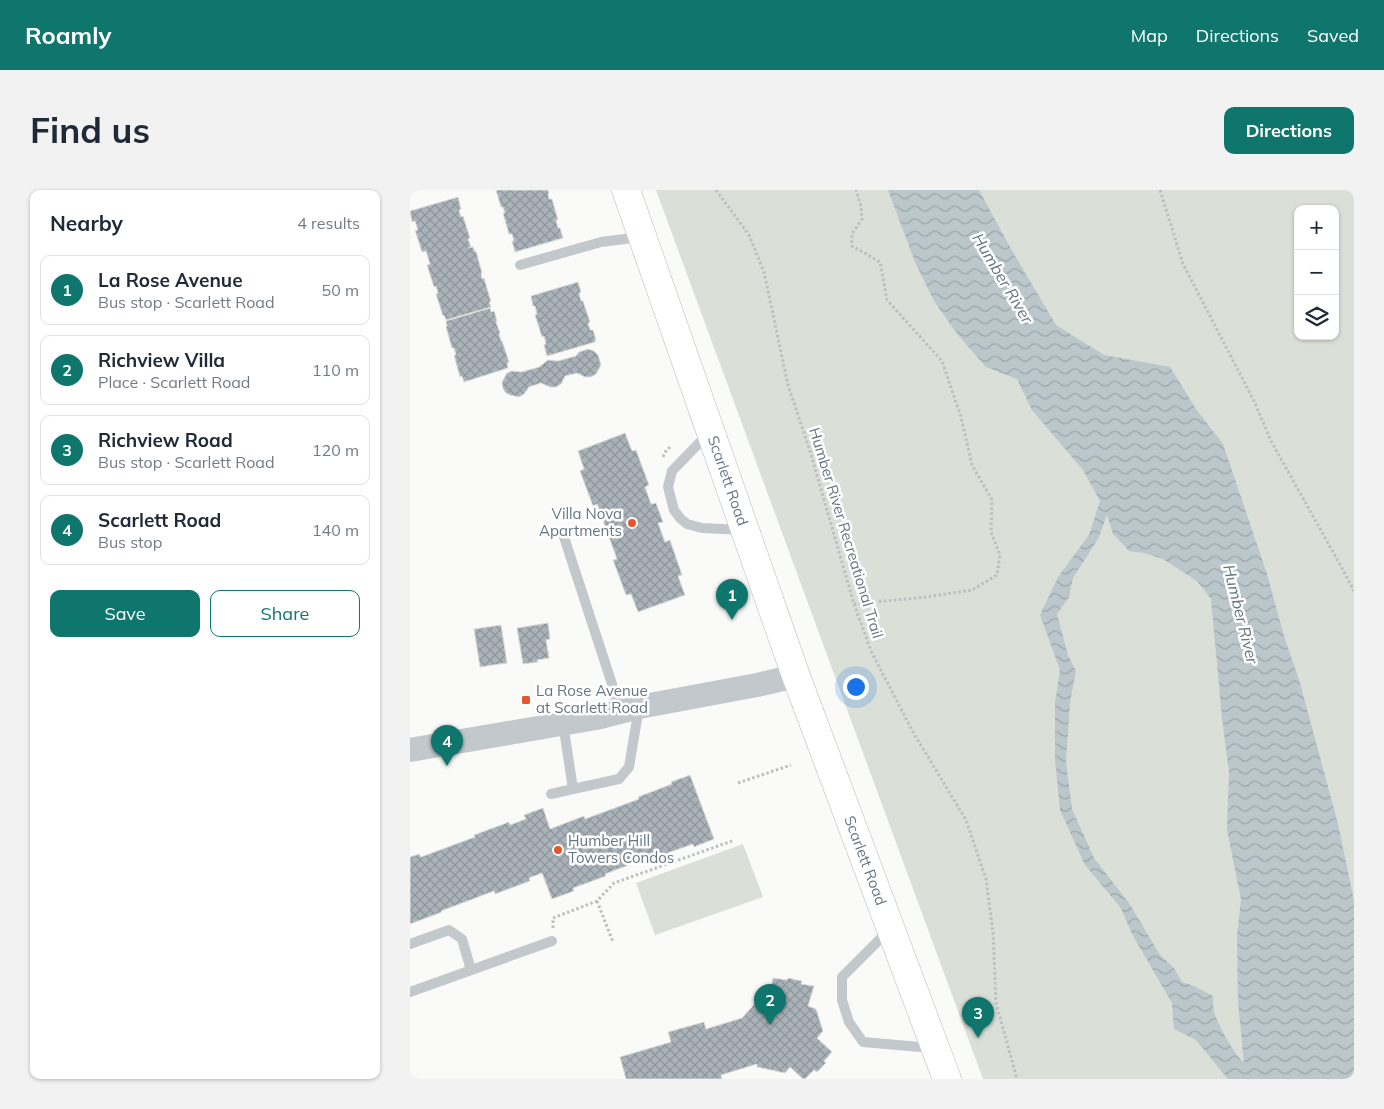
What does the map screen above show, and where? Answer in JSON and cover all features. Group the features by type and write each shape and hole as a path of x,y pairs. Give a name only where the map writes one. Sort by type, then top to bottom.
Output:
{"main road":[{"name":"Scarlett Road","path":"626,190 796,676 947,1079"}],"street":[{"path":"410,750 563,723 796,676"}],"lane":[{"path":"520,265 601,242 643,237"},
{"path":"711,432 672,470 668,487 674,510 687,524 702,528 745,531"},
{"path":"551,794 619,779 630,767 628,710 612,684 564,537"},
{"path":"563,723 572,788"},
{"path":"891,928 842,977 842,1000 849,1022 863,1042 936,1048"},
{"path":"410,944 450,930 462,939 471,970"},
{"path":"410,992 552,941"}],"path":[{"name":"Humber River Recreational Trail","path":"716,190 749,235 764,272 788,385 810,451 854,604 872,653 913,732 966,820 986,879 993,933 996,1003 1017,1079"},
{"path":"854,604 926,597 972,590 997,575 1000,555 991,532 992,500 972,465 961,417 942,361 887,300 880,262 852,246 852,234 862,220 861,206 856,190"},
{"path":"1160,190 1183,264 1254,401 1271,441 1354,591"},
{"path":"738,783 791,765"},
{"path":"552,941 553,918 597,901 614,883 732,841"},
{"path":"597,901 613,942"}],"shaded area":[{"path":"656,190 1354,190 1354,1079 983,1079"},
{"path":"743,844 763,897 655,935 636,883"}],"water":[{"name":"Humber River","path":"888,190 979,190 1056,325 1104,355 1170,367 1196,409 1223,444 1267,574 1284,636 1300,683 1338,824 1354,901 1354,1079 1228,1079 1196,1040 1174,1029 1172,1003 1132,934 1121,908 1085,865 1060,810 1055,760 1055,702 1060,670 1040,615 1058,577 1089,535 1100,501 1083,470 1032,410 1017,379 986,367 958,335 934,301 915,262","holes":["1107,515 1113,534 1129,551 1163,559 1197,581 1211,599 1229,772 1227,830 1241,899 1237,937 1238,1002 1244,1063 1231,1046 1219,1024 1214,1012 1213,996 1182,982 1174,968 1160,955 1129,903 1094,858 1072,809 1066,762 1070,702 1076,671 1068,655 1057,614 1069,597 1073,578 1098,539"]}],"building":[{"path":"496,190 548,190 549,199 552,199 558,220 556,220 558,228 560,228 563,238 515,252 512,234 509,234 503,213 505,213 503,207 501,207"},
{"path":"458,197 461,217 463,216 470,238 468,239 471,247 468,248 473,247 476,251 491,307 446,320 436,294 438,293 436,286 434,287 427,265 430,264 426,251 422,252 415,230 418,230 415,221 412,222 410,211"},
{"path":"578,282 581,301 583,301 590,322 588,323 590,330 593,330 596,340 595,342 547,356 544,336 542,337 531,296"},
{"path":"490,308 491,312 494,311 497,321 501,341 509,362 507,363 508,368 464,382 462,376 460,377 446,321"},
{"path":"588,349 598,355 601,365 596,374 591,377 585,377 577,373 565,376 561,384 556,387 550,387 541,383 529,387 519,397 510,395 503,388 502,382 507,373 512,371 522,372 539,367 548,360 558,361 576,356 579,352"},
{"name":"Villa Nova Apartments","path":"625,433 632,451 636,450 649,485 645,487 651,504 656,503 663,522 658,523 665,542 670,540 682,575 678,576 685,595 638,612 631,594 626,595 613,560 617,559 597,504 593,506 580,471 584,469 578,451"},
{"path":"548,623 550,639 546,640 549,658 523,664 517,628"},
{"path":"501,625 507,663 480,667 474,629"},
{"name":"Humber Hill Towers Condos","path":"690,775 714,839 694,847 693,844 659,856 658,854 605,874 606,876 573,888 574,891 552,899 542,873 529,878 530,881 495,894 494,891 410,924 410,857 419,854 421,857 509,822 510,825 526,819 524,815 543,808 550,829 584,816 585,819 639,799 638,797"},
{"path":"773,978 787,980 788,978 802,981 801,984 814,986 808,1006 816,1009 823,1031 817,1038 832,1052 824,1061 826,1063 817,1072 814,1070 803,1079 790,1067 785,1073 757,1067 757,1064 721,1075 722,1079 626,1079 620,1057 671,1042 668,1032 704,1022 706,1029 742,1018 762,996 769,997"}],"place":[{"name":"Villa Nova Apartments","path":"632,523"},
{"name":"La Rose Avenue","path":"732,620"},
{"name":"La Rose Avenue at Scarlett Road","path":"526,700"},
{"name":"Scarlett Road","path":"447,766"},
{"name":"Humber Hill Towers Condos","path":"558,850"},
{"name":"Richview Villa","path":"770,1025"},
{"name":"Richview Road","path":"978,1038"}]}
